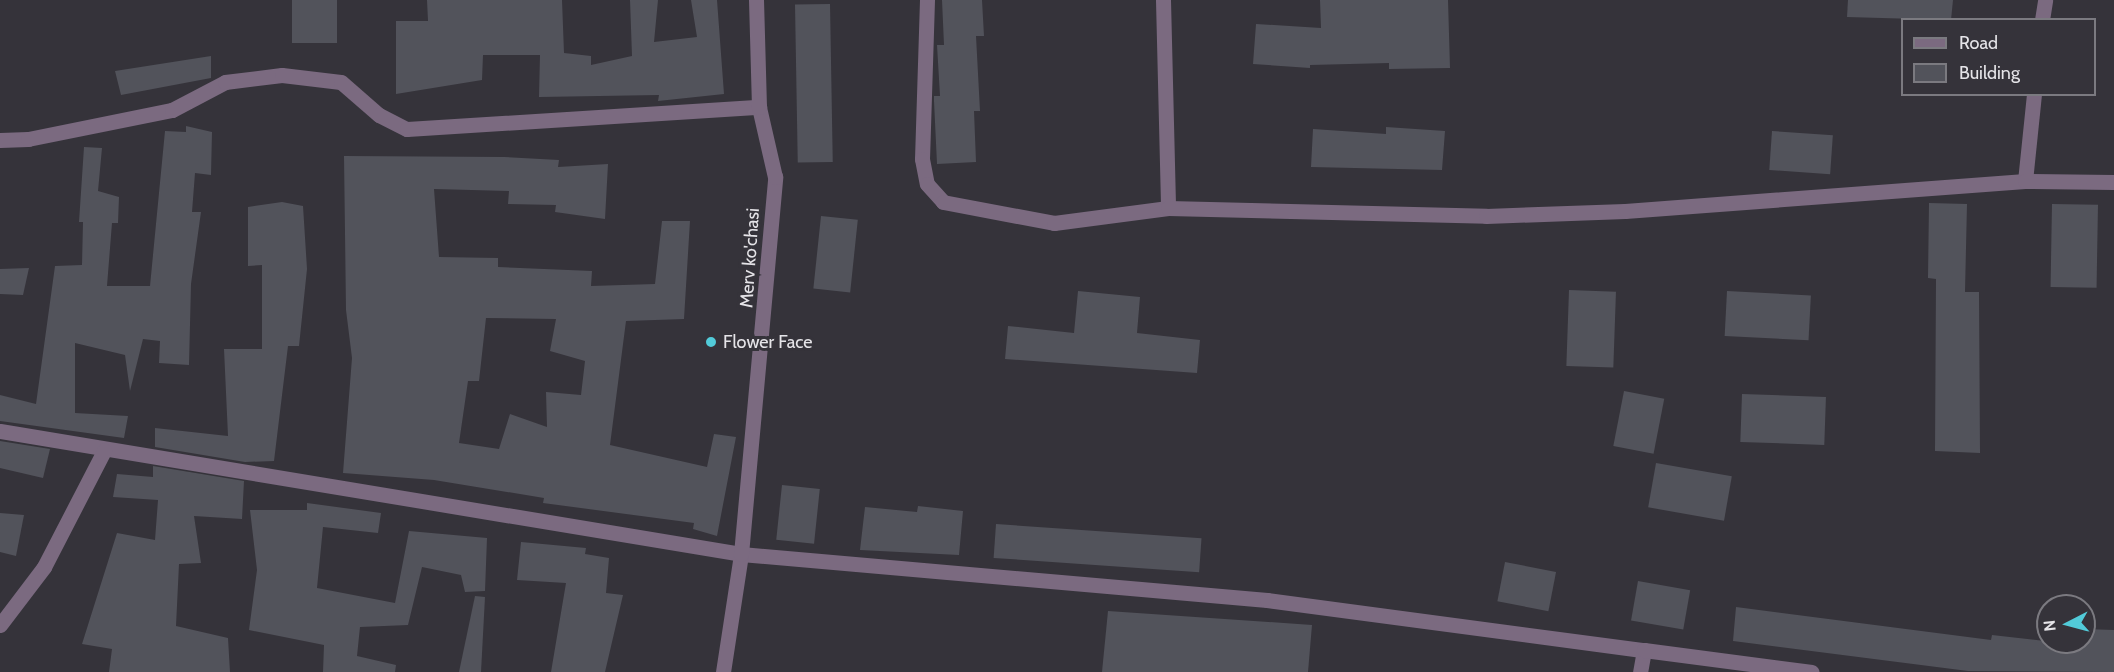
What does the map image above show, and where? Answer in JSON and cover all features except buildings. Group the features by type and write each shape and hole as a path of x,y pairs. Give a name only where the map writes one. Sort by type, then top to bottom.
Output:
{"street":[{"name":"Merv ko'chasi","path":"723,672 741,554 775,177 759,107 756,0"},
{"path":"927,0 922,159 927,184 943,202 1054,223 1168,208 1498,216 1625,211 2025,181 2114,182"},
{"path":"1163,0 1168,208"},
{"path":"2042,18 2044,0"},
{"path":"0,140 28,139 172,110 225,82 282,75 341,82 379,115 407,129 759,107"},
{"path":"2025,181 2034,96"},
{"path":"0,431 104,452 741,554 1267,600 1812,672"},
{"path":"0,625 44,567 104,452"},
{"path":"1640,672 1644,650"}],"place":[{"name":"Flower Face","path":"711,342"}]}
